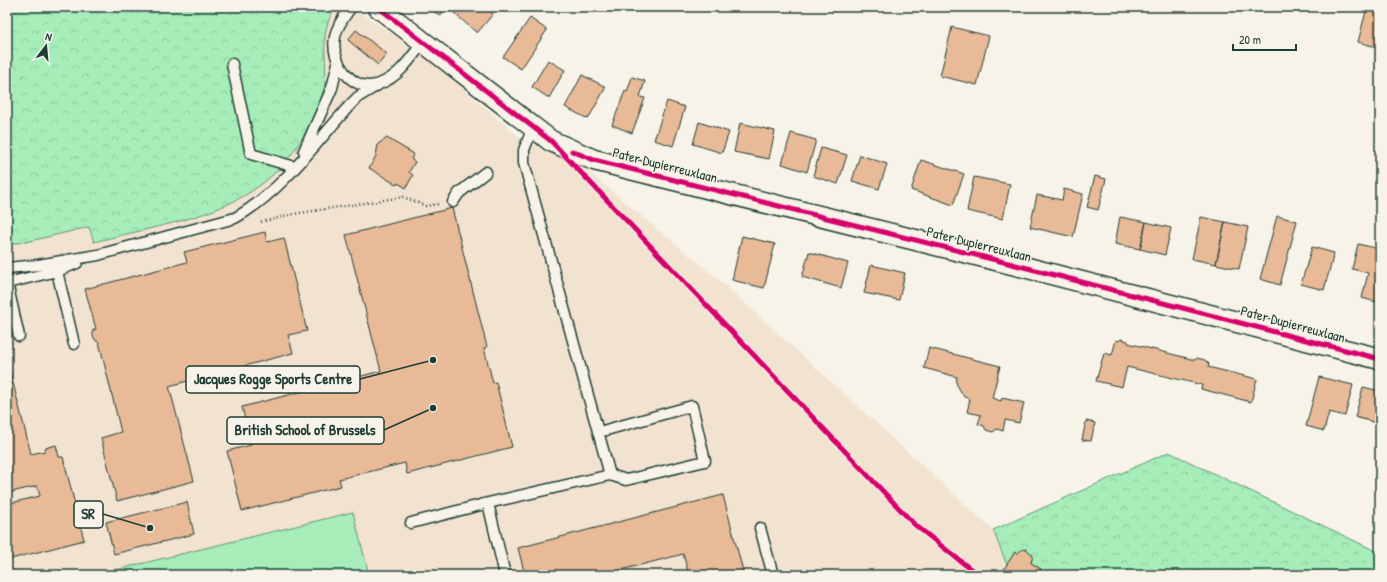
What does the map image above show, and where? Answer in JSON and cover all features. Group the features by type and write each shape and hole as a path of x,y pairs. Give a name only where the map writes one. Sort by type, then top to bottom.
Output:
{"street":[{"name":"Pater Dupierreuxlaan","path":"378,7 551,142 594,160 1012,264 1380,359"}],"lane":[{"path":"351,7 342,20 334,37 334,50 338,63 347,75 359,83 365,86 378,85"},
{"path":"7,268 38,265 98,255 235,218 259,202 297,164 358,97 401,69 423,42"},
{"path":"297,164 332,88 338,63"},
{"path":"232,64 251,154 297,164"},
{"path":"533,127 524,150 524,163 610,475"},
{"path":"453,202 459,194 486,172"},
{"path":"20,336 7,283 57,271 98,255"},
{"path":"57,271 74,344"},
{"path":"411,524 488,503 610,475 626,480 705,461 692,406 599,432"},
{"path":"488,503 505,575"},
{"path":"760,528 773,575"}],"path":[{"path":"255,223 294,214 403,197 426,206 453,202"}],"shaded area":[{"path":"7,7 353,7 426,57 526,143 551,141 725,285 993,530 1011,575 7,575"}],"green space":[{"path":"7,7 335,7 325,35 326,76 321,98 304,136 283,165 258,187 230,203 200,215 167,225 94,242 89,227 26,242 7,244"},
{"path":"1169,452 1380,553 1380,575 1011,575 993,530"},
{"path":"353,512 369,575 95,575"}],"building":[{"path":"428,7 446,7 440,16"},
{"path":"459,7 485,7 493,14 477,33 454,13"},
{"path":"1367,7 1380,7 1380,48 1358,42"},
{"path":"530,18 547,30 521,69 503,57"},
{"path":"952,27 989,36 977,85 940,76"},
{"path":"356,30 387,54 378,65 348,40"},
{"path":"548,60 565,70 549,98 532,87"},
{"path":"582,75 606,87 588,119 565,107"},
{"path":"632,77 645,81 640,97 645,98 632,133 612,125"},
{"path":"667,101 685,107 673,146 654,140"},
{"path":"699,122 729,132 722,153 693,144"},
{"path":"740,123 775,131 769,159 734,152"},
{"path":"791,133 816,140 807,172 782,164"},
{"path":"387,138 414,154 411,159 415,162 409,172 413,175 406,188 398,183 397,185 369,168 376,156 378,144"},
{"path":"821,148 847,155 838,184 813,176"},
{"path":"860,155 887,164 879,189 852,181"},
{"path":"921,160 964,174 953,205 911,190"},
{"path":"1095,176 1106,179 1098,210 1087,207"},
{"path":"974,177 1010,184 1003,219 967,211"},
{"path":"1064,189 1083,194 1073,237 1030,227 1037,195 1062,200"},
{"path":"452,208 487,347 484,348 493,383 496,382 512,447 407,474 405,463 339,479 341,486 242,511 227,451 251,445 242,407 381,371 346,235"},
{"path":"1277,216 1297,221 1280,285 1260,279"},
{"path":"1120,217 1146,222 1140,249 1115,244"},
{"path":"1201,217 1225,222 1216,264 1192,259"},
{"path":"1146,222 1171,228 1165,255 1140,249"},
{"path":"1225,222 1248,227 1239,269 1216,264"},
{"path":"265,232 267,242 284,238 307,331 288,335 293,353 169,386 194,481 117,501 101,438 121,432 99,342 96,341 93,336 93,330 96,329 85,289 187,262 184,252"},
{"path":"742,236 775,244 764,288 732,280"},
{"path":"1358,244 1380,249 1380,303 1362,298 1368,273 1352,269"},
{"path":"1312,247 1334,253 1324,290 1301,284"},
{"path":"809,252 848,263 841,288 802,277"},
{"path":"871,265 905,273 899,300 864,293"},
{"path":"1121,339 1128,341 1128,343 1195,360 1197,358 1205,360 1209,364 1208,367 1257,379 1251,402 1201,389 1202,385 1127,367 1122,387 1096,381 1104,353 1112,355 1116,340 1119,341"},
{"path":"929,348 1000,366 992,398 1001,401 1002,398 1024,403 1019,423 1005,420 1003,431 997,429 993,432 986,430 984,426 978,424 981,415 967,412 970,399 964,397 956,383 957,377 924,368"},
{"path":"7,359 31,454 45,451 45,448 56,445 59,457 63,457 84,540 7,560 7,504 40,496 37,486 7,493"},
{"path":"1319,377 1353,385 1345,416 1329,412 1324,431 1306,426"},
{"path":"1363,387 1380,391 1380,424 1355,417"},
{"path":"1086,421 1095,423 1091,441 1082,440"},
{"path":"723,495 744,575 689,575 683,554 602,575 525,575 518,548"},
{"path":"187,502 194,534 114,554 106,522"},
{"path":"1026,549 1033,555 1031,563 1041,569 1038,573 1041,575 1012,575 1004,569 1015,552 1017,554 1021,550"}],"cycle path":[{"path":"378,7 551,141 914,524 978,575"},
{"path":"572,151 594,160 1012,264 1380,359"}],"place":[{"name":"Jacques Rogge Sports Centre","path":"433,360"},
{"name":"British School of Brussels","path":"433,408"},
{"name":"SR","path":"150,528"}]}
